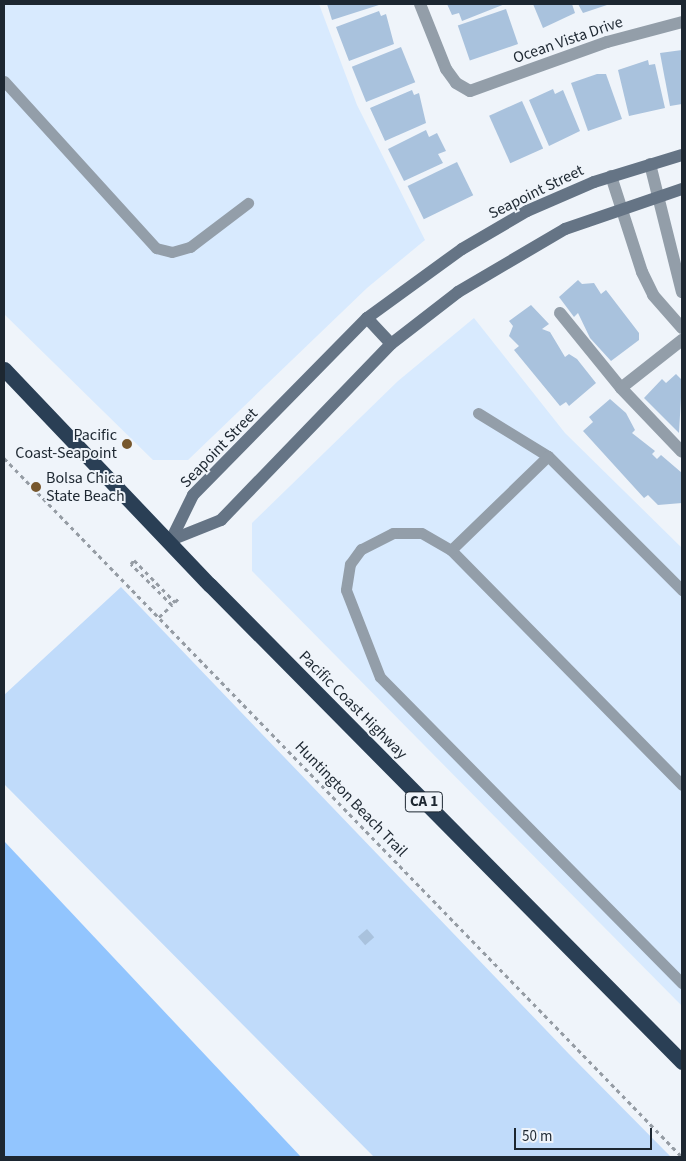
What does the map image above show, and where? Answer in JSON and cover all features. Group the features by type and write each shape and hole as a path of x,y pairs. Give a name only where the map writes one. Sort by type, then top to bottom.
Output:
{"highway":[{"name":"Pacific Coast Highway","path":"4,369 171,540 210,585 682,1063"}],"main road":[{"name":"Seapoint Street","path":"171,540 193,495 367,318 498,227 611,176 682,155"},
{"path":"171,540 220,520 391,344 496,268 565,229 682,189"},
{"path":"367,318 391,344"}],"street":[{"name":"Ocean Vista Drive","path":"420,4 446,69 466,90 479,90 607,42 682,22"},
{"path":"650,164 660,196 682,292"},
{"path":"611,176 653,295 682,328"},
{"path":"560,313 621,388 682,452"},
{"path":"621,388 682,340"}],"lane":[{"path":"4,82 156,248 172,252 190,247 248,202"},
{"path":"478,413 548,456 682,590"},
{"path":"451,550 495,503 548,456"},
{"path":"682,785 451,550 421,533 392,533 361,549 350,564 346,590 380,677 682,983"}],"path":[{"name":"Huntington Beach Trail","path":"4,458 682,1157"},
{"path":"159,617 172,605 131,564 134,560 175,602 180,597"}],"shaded area":[{"path":"4,4 319,4 357,105 425,240 367,288 188,460 153,460 4,314"},
{"path":"474,318 565,433 682,548 682,1006 252,571 252,523 398,381"},
{"path":"121,587 569,1054 671,1157 374,1157 4,784 4,695"}],"water":[{"path":"4,841 301,1157 4,1157"}],"building":[{"path":"327,4 382,4 332,20"},
{"path":"447,4 505,4 462,21 459,13 452,15"},
{"path":"533,4 572,4 575,13 543,28"},
{"path":"578,4 610,4 583,13"},
{"path":"506,9 518,44 470,61 458,26"},
{"path":"379,11 381,16 386,14 394,44 349,61 336,27"},
{"path":"401,47 415,82 366,102 352,67"},
{"path":"682,50 682,104 670,106 660,53"},
{"path":"648,60 649,65 655,64 665,108 629,116 618,70"},
{"path":"597,74 606,74 622,119 588,131 571,83"},
{"path":"553,89 555,94 563,90 580,131 549,146 529,100"},
{"path":"412,90 414,95 419,93 426,123 385,141 370,108"},
{"path":"522,101 543,149 510,163 489,116"},
{"path":"426,130 429,137 437,133 446,151 438,154 443,163 404,181 388,149"},
{"path":"457,162 473,195 424,219 408,186"},
{"path":"578,280 582,284 594,283 601,294 606,290 639,333 639,340 611,361 590,338 578,313 574,317 559,297"},
{"path":"531,305 549,324 542,329 550,332 565,357 569,354 577,359 596,383 569,406 566,402 560,406 514,350 519,346 509,336 513,326 509,321"},
{"path":"676,374 682,380 679,433 644,398 662,379 666,383"},
{"path":"610,399 626,413 635,430 632,433 655,451 652,454 657,459 661,455 682,473 682,503 658,505 648,495 644,498 583,431 593,422 589,417"},
{"path":"367,929 374,937 365,945 358,937"}],"place":[{"name":"Pacific Coast-Seapoint","path":"127,444"},
{"name":"Bolsa Chica State Beach","path":"36,487"}]}
